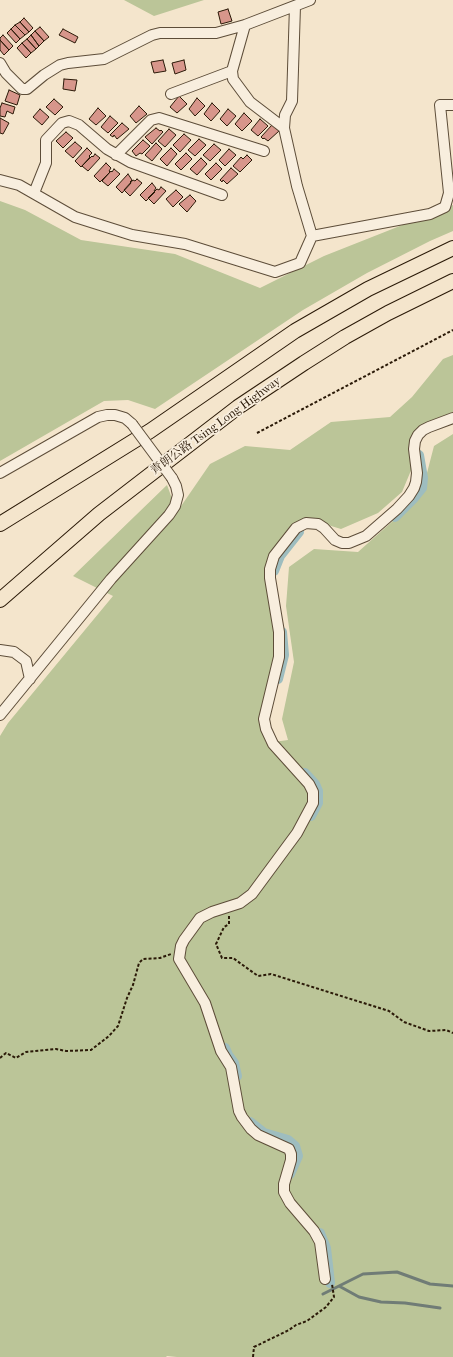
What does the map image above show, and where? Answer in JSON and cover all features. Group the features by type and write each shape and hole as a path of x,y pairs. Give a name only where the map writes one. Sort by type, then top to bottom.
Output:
{"highway":[{"path":"0,524 150,431 295,331 368,289 453,248"},
{"name":"青朗公路 Tsing Long Highway","path":"0,600 99,514 238,407 345,337 388,313 453,281"}],"street":[{"path":"0,63 6,73 22,89 26,89 60,65 68,62 104,58 152,35 160,33 211,34 245,25 310,0"},
{"path":"0,180 19,185 75,217 132,235 185,244 275,272 300,262 312,236 296,186 284,128 285,115 292,101 295,6"},
{"path":"245,25 232,70 233,79 250,102 284,128"},
{"path":"171,94 232,70"},
{"path":"312,236 430,214 445,207 449,194 440,105 453,104"},
{"path":"116,155 151,120 159,118 264,151"},
{"path":"34,193 46,163 46,140 65,121 69,121 79,125 100,144 116,155 140,166 222,195"},
{"path":"0,472 98,417 115,415 124,418 132,424 172,478 176,486 177,498 175,506 169,515 111,579 0,715"},
{"path":"329,1281 320,1242 314,1231 290,1203 284,1192 284,1184 291,1154 289,1149 258,1135 250,1129 242,1117 239,1111 231,1067 222,1051 205,1003 179,959 184,940 200,918 212,912 240,903 252,894 297,833 313,803 313,792 309,784 273,744 267,733 264,719 279,657 279,632 270,578 270,569 274,556 296,528 306,523 318,524 335,540 342,543 349,543 366,536 397,510 414,488 418,473 414,449 415,441 418,436 423,430 453,418"},
{"path":"0,650 14,652 26,661 30,678"}],"path":[{"path":"257,433 453,330"},
{"path":"228,914 230,916 229,924 224,927 216,944 222,958 233,958 258,976 271,974 389,1011 404,1022 429,1031 446,1030 453,1033"},
{"path":"0,1058 6,1053 16,1058 26,1052 56,1049 66,1051 91,1050 109,1036 118,1026 133,985 139,963 143,959 160,958 171,954 180,953"},
{"path":"253,1357 254,1347 290,1330 296,1325 308,1321 326,1307 334,1297 329,1281"}],"green space":[{"path":"124,0 204,0 154,16"},
{"path":"0,201 25,210 81,240 175,254 260,288 324,256 453,205 453,231 367,273 303,310 155,409 128,400 104,401 0,461"},
{"path":"453,355 453,412 426,423 413,445 412,468 402,492 378,513 341,529 308,519 267,571 273,612 277,663 261,711 260,727 266,743 288,740 282,719 294,662 286,606 289,567 314,549 358,552 421,496 434,446 453,434 453,1357 0,1357 0,736 8,723 113,596 73,576 167,485 177,512 210,464 245,446 290,450 331,422 390,417 412,397 443,359"}],"building":[{"path":"228,9 232,21 221,24 218,12"},
{"path":"24,18 33,28 29,32 20,22"},
{"path":"20,22 29,32 25,35 15,25"},
{"path":"15,25 25,35 20,39 11,29"},
{"path":"40,27 49,37 44,41 35,31"},
{"path":"11,29 20,39 16,43 7,33"},
{"path":"63,29 78,37 75,43 59,35"},
{"path":"35,31 44,41 39,46 31,35"},
{"path":"3,35 13,46 9,50 0,40"},
{"path":"31,35 39,46 36,49 27,39"},
{"path":"27,39 36,49 31,53 22,43"},
{"path":"0,40 9,50 4,55 0,50"},
{"path":"22,43 31,53 26,58 17,48"},
{"path":"163,60 166,71 154,73 151,62"},
{"path":"184,60 186,70 175,74 172,63"},
{"path":"64,79 77,80 75,91 63,89"},
{"path":"9,90 20,95 17,105 5,101"},
{"path":"179,96 187,104 177,113 170,107"},
{"path":"197,98 205,106 195,116 189,109"},
{"path":"54,99 63,107 55,115 46,107"},
{"path":"2,103 15,107 13,114 7,111 5,117 0,116 0,108"},
{"path":"212,103 220,111 211,121 204,114"},
{"path":"139,106 147,114 136,123 130,116"},
{"path":"98,108 106,116 96,125 89,119"},
{"path":"40,109 49,117 42,125 33,117"},
{"path":"228,109 236,116 227,126 220,119"},
{"path":"244,113 252,121 242,131 235,124"},
{"path":"110,116 118,123 108,133 101,127"},
{"path":"0,118 9,123 3,134 0,133"},
{"path":"260,119 268,126 258,136 251,130"},
{"path":"122,123 129,129 117,139 114,135 113,137 110,135"},
{"path":"272,125 279,131 268,141 264,138 263,139 261,137"},
{"path":"156,128 163,132 152,144 145,137"},
{"path":"169,129 176,135 165,147 158,141"},
{"path":"66,132 73,138 63,148 56,141"},
{"path":"184,134 191,140 180,152 173,145"},
{"path":"199,139 206,145 195,156 188,150"},
{"path":"143,140 150,146 142,154 140,153 136,156 132,151"},
{"path":"75,142 82,148 73,158 65,151"},
{"path":"156,143 162,149 152,161 145,155"},
{"path":"214,144 221,150 210,161 203,155"},
{"path":"87,148 92,153 81,167 75,161"},
{"path":"171,148 177,154 167,166 160,159"},
{"path":"229,149 236,155 225,166 219,160"},
{"path":"186,153 192,159 181,170 175,164"},
{"path":"95,154 100,158 88,171 82,166"},
{"path":"247,155 252,160 240,172 233,166 241,157 243,159"},
{"path":"201,158 207,164 197,175 190,169"},
{"path":"106,163 111,168 109,171 110,172 100,182 94,176"},
{"path":"216,163 222,169 211,180 205,174"},
{"path":"231,168 238,174 227,184 223,180 222,182 220,180"},
{"path":"114,169 120,174 108,186 102,181"},
{"path":"128,174 132,180 122,193 116,187"},
{"path":"137,179 142,183 130,196 124,190 133,180 135,181"},
{"path":"152,183 156,188 154,191 155,192 146,201 140,195"},
{"path":"161,187 166,191 154,204 148,198"},
{"path":"176,190 183,197 173,207 166,199"},
{"path":"190,195 196,201 187,212 179,204"}],"waterway":[{"path":"395,517 422,488 423,478 419,455"},
{"path":"274,571 280,556 299,532"},
{"path":"278,679 284,655 282,632"},
{"path":"305,773 315,784 318,791 318,803 311,816"},
{"path":"225,1048 234,1063 237,1076"},
{"path":"250,1122 264,1133 288,1140 295,1146 298,1156 290,1174"},
{"path":"320,1233 326,1248 330,1283"},
{"path":"323,1294 363,1274 397,1272 430,1284 453,1286"},
{"path":"339,1286 359,1297 381,1302 405,1303 440,1308"}]}
